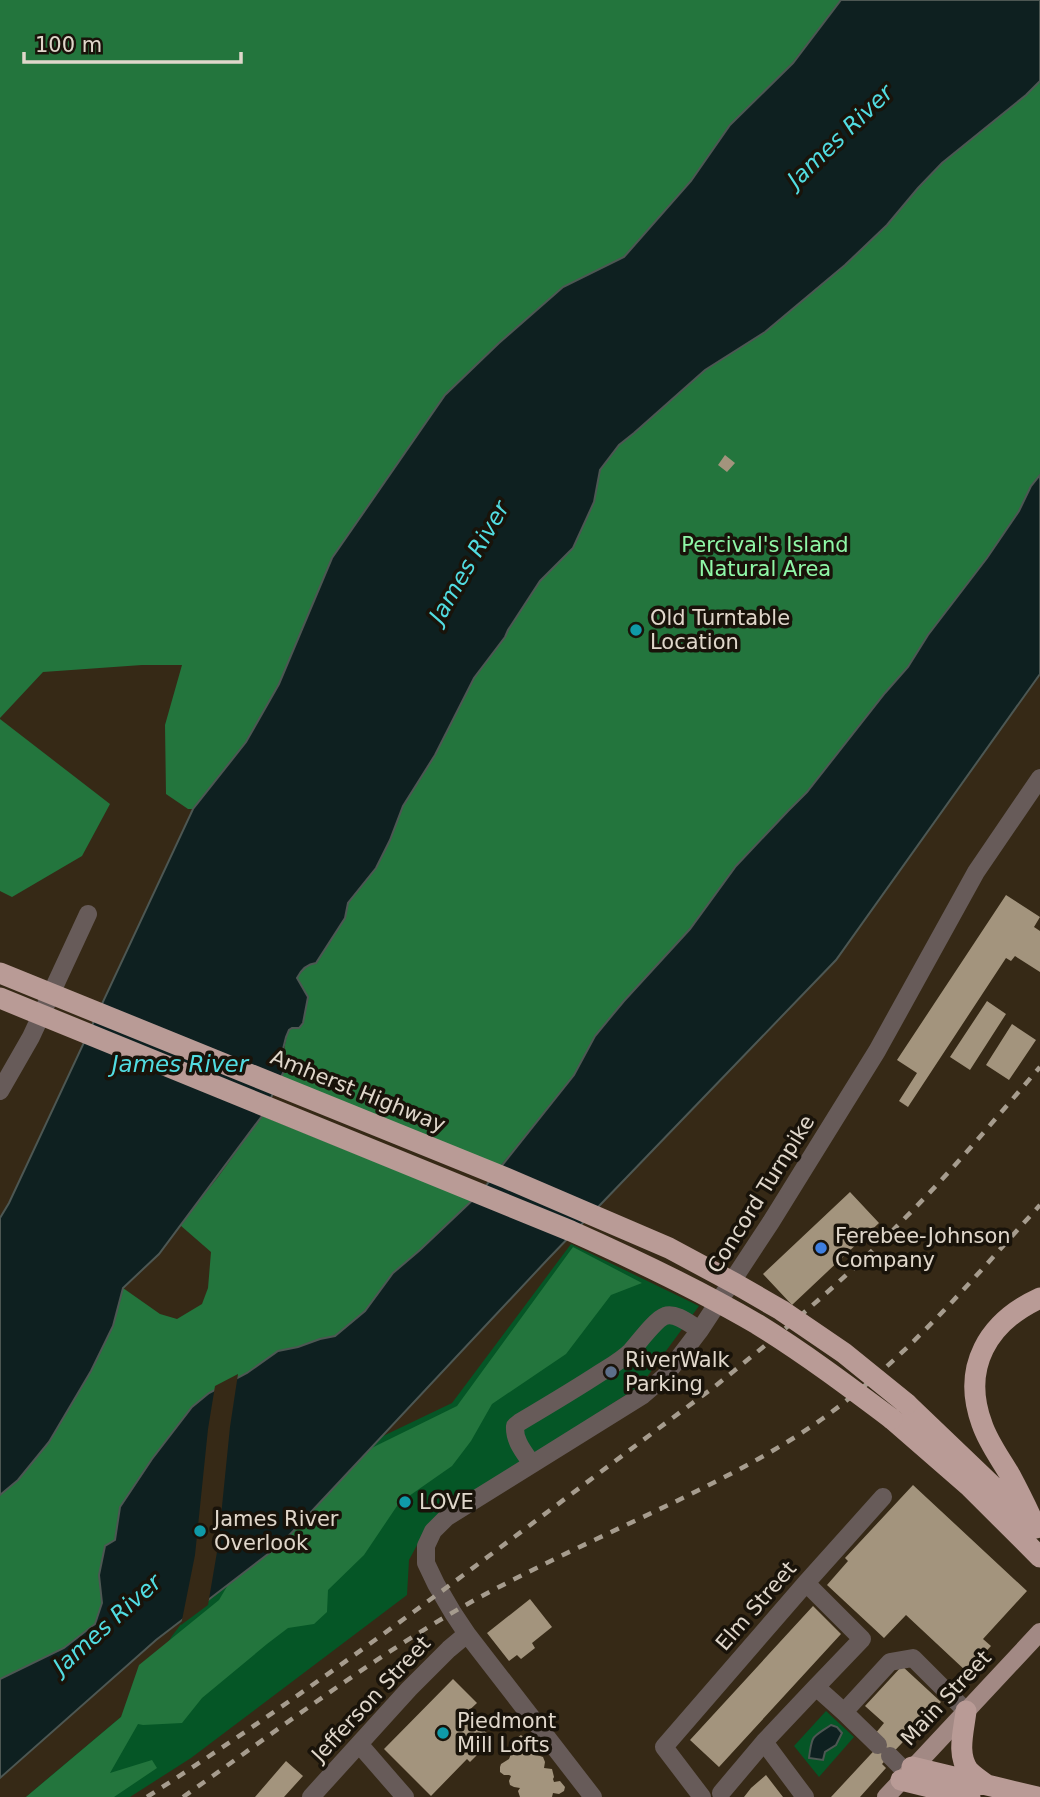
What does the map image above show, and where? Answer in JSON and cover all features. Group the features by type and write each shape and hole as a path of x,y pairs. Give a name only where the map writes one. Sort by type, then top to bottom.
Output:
{"highway":[{"name":"Amherst Highway","path":"0,973 581,1208 669,1248 781,1310 844,1353 907,1404 1038,1530"},
{"path":"0,998 571,1231 701,1293 758,1325 819,1365 892,1419 969,1486 1040,1557"},
{"path":"1038,1530 988,1439 975,1394 976,1369 986,1342 1010,1315 1040,1298"},
{"path":"966,1711 963,1760 970,1772 988,1786"},
{"path":"901,1783 988,1786 1037,1797"},
{"path":"901,1783 970,1797"}],"main road":[{"name":"Main Street","path":"901,1783 1040,1632"}],"street":[{"name":"Concord Turnpike","path":"467,1634 426,1563 426,1546 433,1531 446,1517 643,1395 665,1376 700,1330 771,1222 877,1051 976,872 1040,778"},
{"path":"0,1091 31,1037 80,920"},
{"path":"532,1464 517,1441 515,1426 520,1422 625,1357 649,1333 657,1320 670,1315 700,1330"},
{"name":"Elm Street","path":"702,1797 664,1747 883,1497"},
{"path":"721,1793 764,1742 862,1639 806,1583"},
{"path":"467,1634 593,1797"},
{"name":"Jefferson Street","path":"311,1797 409,1689 467,1634"},
{"path":"844,1712 890,1662 913,1658 966,1711"},
{"path":"816,1687 884,1751 901,1783"},
{"path":"764,1742 805,1797"},
{"path":"359,1744 405,1797"}],"green space":[{"path":"0,0 841,0 793,62 730,125 691,181 624,257 563,287 445,395 332,558 279,684 246,742 193,809 188,809 166,794 165,725 182,665 43,672 0,718"},
{"name":"Percival's Island Natural Area","path":"1040,81 1040,475 987,558 928,635 908,667 807,792 736,866 690,929 595,1036 574,1075 498,1169 279,1080 289,1030 303,1023 304,990 298,975 345,918 348,903 376,868 403,806 435,755 474,678 505,637 540,581 561,560 594,502 600,470 619,445 705,370 765,332 845,265 887,225 942,163"},
{"path":"0,719 110,804 82,856 12,897 0,891"},
{"path":"262,1116 472,1201 393,1273 365,1311 335,1336 278,1351 192,1407 120,1507 115,1540 105,1546 99,1575 102,1603 95,1624 64,1648 0,1679 0,1495 18,1480 49,1442 91,1371 113,1326 123,1288 160,1314 177,1319 202,1304 208,1288 211,1252 180,1225"},
{"path":"571,1244 699,1306 641,1385 429,1523 409,1560 407,1595 191,1758 130,1797 26,1797 121,1717 172,1636 242,1544 335,1459 452,1403"},
{"path":"573,1247 642,1283 611,1295 566,1354 492,1404 471,1441 452,1466 399,1503 364,1555 328,1590 327,1612 314,1624 288,1628 267,1644 202,1698 182,1723 138,1724 110,1773 152,1760 157,1768 114,1797 26,1797 121,1717 139,1665 219,1600 245,1556 341,1463 457,1406"},
{"path":"826,1711 854,1737 819,1777 794,1746"}],"water":[{"name":"James River","path":"841,0 1040,0 1040,81 942,163 887,225 845,265 765,332 705,370 619,445 600,470 594,502 573,548 540,581 505,637 474,678 435,755 403,806 376,868 348,903 345,918 316,963 300,972 297,978 308,997 303,1023 299,1028 289,1030 283,1049 284,1071 262,1116 159,1254 123,1288 113,1326 91,1371 49,1442 18,1480 0,1495 0,1218 193,809 246,742 279,684 332,558 445,395 563,287 624,257 691,181 730,125 793,63"},
{"name":"James River","path":"1040,475 1040,674 836,960 548,1259 281,1544 156,1640 0,1778 0,1679 64,1648 95,1624 102,1603 99,1575 105,1546 115,1540 120,1507 192,1407 209,1393 247,1373 278,1351 335,1336 365,1311 393,1273 480,1193 574,1075 595,1036 690,929 736,866 807,792 908,667 928,635 987,558"},
{"path":"831,1725 842,1733 836,1745 825,1752 823,1760 809,1758 814,1737"}],"pier":[{"path":"238,1374 218,1546 208,1605 181,1625 195,1555 215,1386"}],"building":[{"path":"725,455 735,463 727,472 718,465"},
{"path":"1006,895 1040,917 1034,927 1040,931 1040,972 1015,956 1011,961 1006,958 908,1107 899,1101 917,1073 897,1060"},
{"path":"987,1001 1006,1014 970,1070 950,1057"},
{"path":"1012,1024 1036,1040 1009,1080 986,1065"},
{"name":"Ferebee-Johnson Company","path":"850,1192 879,1223 792,1305 763,1274"},
{"path":"913,1485 1027,1591 983,1639 991,1646 967,1672 906,1615 884,1638 827,1585 848,1561 845,1558"},
{"path":"530,1599 552,1627 532,1643 535,1648 521,1659 517,1655 509,1661 487,1633"},
{"path":"813,1606 841,1634 719,1767 690,1740"},
{"path":"902,1666 941,1702 882,1764 886,1768 860,1797 831,1797 883,1741 875,1734 884,1723 865,1706"},
{"name":"Piedmont Mill Lofts","path":"453,1679 477,1703 462,1717 471,1726 475,1722 493,1739 470,1762 467,1759 431,1796 384,1749"},
{"path":"521,1735 535,1745 534,1754 543,1757 544,1768 552,1769 554,1782 560,1781 565,1787 564,1791 553,1793 552,1797 520,1797 520,1788 510,1785 511,1776 500,1772 501,1764 515,1751 511,1743"},
{"path":"286,1761 303,1776 284,1797 255,1797"},
{"path":"766,1775 783,1797 744,1797 751,1788"}],"railway":[{"path":"147,1797 363,1649 739,1367 812,1306 883,1241 957,1163 1040,1067"},
{"path":"183,1797 397,1647 471,1602 740,1469 822,1419 853,1396 910,1345 1040,1205"}],"place":[{"name":"Old Turntable Location","path":"636,630"},
{"name":"Ferebee-Johnson Company","path":"821,1248"},
{"name":"RiverWalk Parking","path":"611,1372"},
{"name":"LOVE","path":"405,1502"},
{"name":"James River Overlook","path":"200,1531"},
{"name":"Piedmont Mill Lofts","path":"443,1733"}]}
